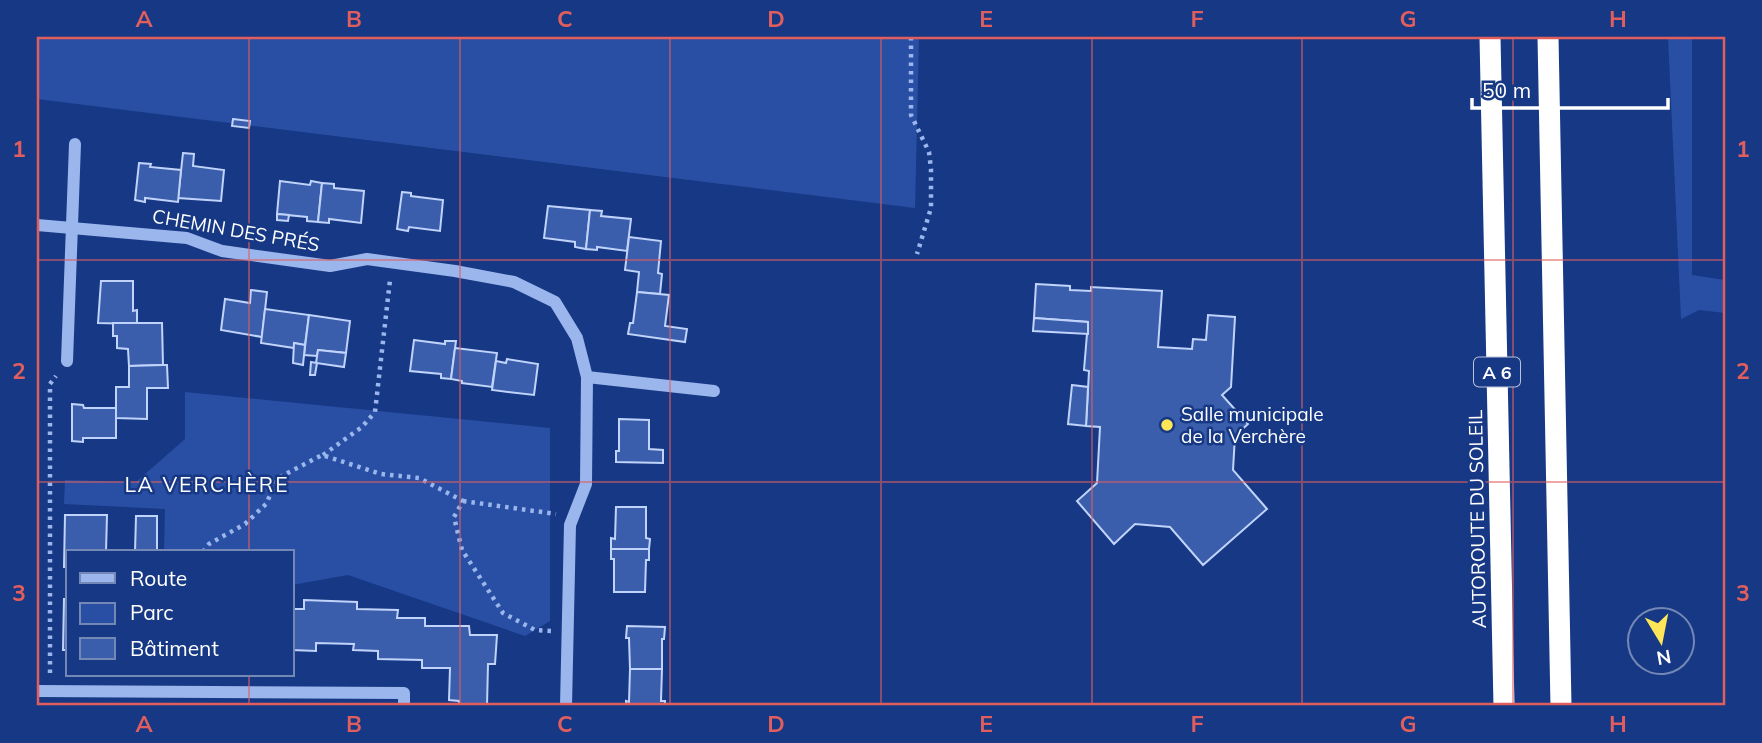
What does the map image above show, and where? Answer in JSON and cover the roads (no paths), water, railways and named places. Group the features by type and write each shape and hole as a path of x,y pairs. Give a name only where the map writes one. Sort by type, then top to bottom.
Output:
{"highway":[{"name":"AUTOROUTE DU SOLEIL","path":"1490,37 1504,706"},
{"path":"1548,37 1561,706"}],"street":[{"path":"67,361 75,144"},
{"name":"CHEMIN DES PRÉS","path":"37,225 187,238 222,251 330,265 367,259 393,262 514,282 555,302 577,338 587,377 586,484 570,525 566,706"},
{"path":"587,377 715,391"},
{"path":"37,691 404,693 404,706"}],"place":[{"name":"Salle municipale de la Verchère","path":"1167,425"}],"district":[{"name":"LA VERCHÈRE","path":"207,484"}]}
